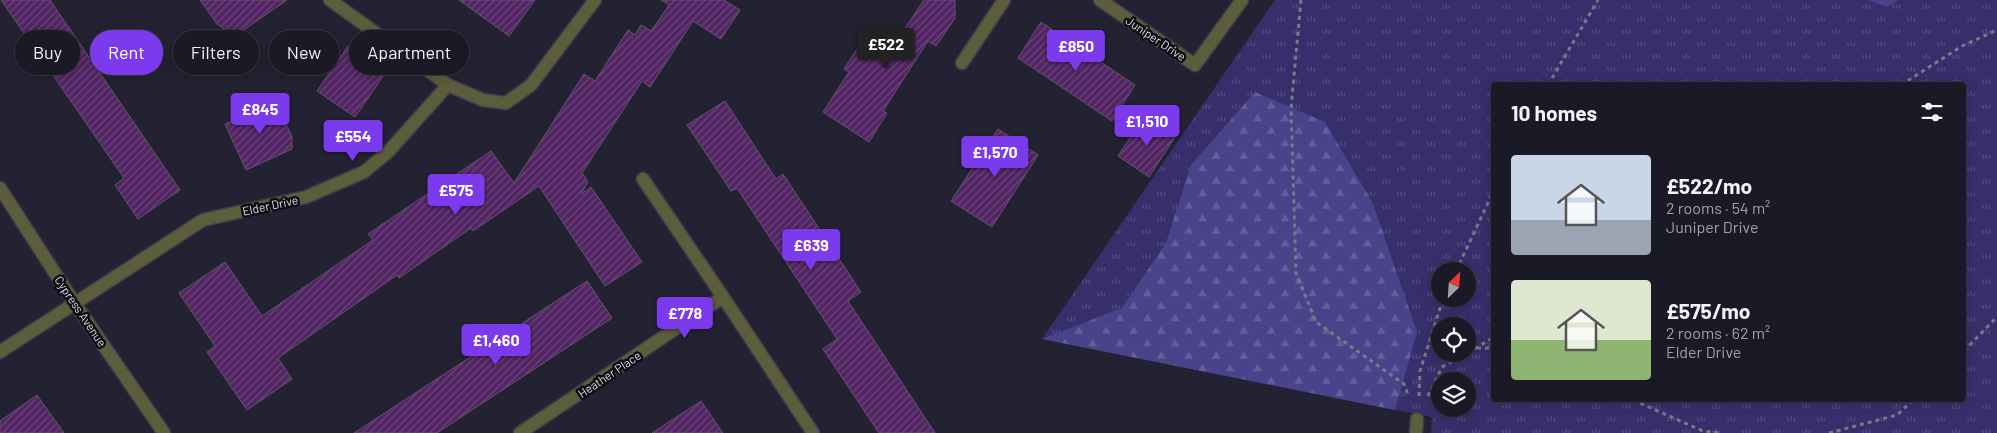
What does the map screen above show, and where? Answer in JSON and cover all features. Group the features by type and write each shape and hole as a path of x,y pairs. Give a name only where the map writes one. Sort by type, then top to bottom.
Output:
{"street":[{"path":"330,0 448,85 483,100 506,102 531,85 595,0"},
{"path":"962,63 1004,0"},
{"name":"Juniper Drive","path":"1100,0 1195,65 1242,0"},
{"name":"Elder Drive","path":"0,352 203,220 306,197 364,172 388,152 448,85"},
{"path":"643,179 813,433"},
{"name":"Cypress Avenue","path":"0,188 75,304 164,433"},
{"name":"Heather Place","path":"520,433 723,297"},
{"path":"1416,433 1417,419"}],"path":[{"path":"1301,0 1291,108 1296,273 1316,322 1404,384 1417,419"},
{"path":"1550,82 1598,0"},
{"path":"1907,82 1962,46 1997,30"},
{"path":"1460,262 1491,196"},
{"path":"1417,419 1420,371 1440,308"},
{"path":"1966,349 1997,318"},
{"path":"1476,348 1491,339"},
{"path":"1476,348 1491,348"},
{"path":"1417,419 1442,367 1451,362"},
{"path":"1638,402 1704,431 1721,433"},
{"path":"1829,433 1897,415 1911,402"}],"green space":[{"path":"1275,0 1997,0 1997,433 1431,433 1432,417 1476,417 1476,372 1431,372 1431,417 1042,339"},
{"path":"1869,0 1898,0 1888,7"},
{"path":"1255,92 1325,122 1373,204 1417,332 1395,410 1042,339 1122,308 1166,243 1191,165"}],"building":[{"path":"1,0 50,0 71,30 22,30"},
{"path":"200,0 287,0 244,30 226,30 217,24"},
{"path":"459,0 535,0 509,36"},
{"path":"661,0 724,0 740,10 721,39 693,21 650,87 642,81 582,173 588,182 581,194 591,187 642,262 605,286 539,186 473,231 471,228 399,278 397,275 278,358 292,379 247,410 207,352 215,346 179,293 225,262 262,316 373,240 368,234 491,151 514,183 584,74 595,81 628,30 635,35 641,25 651,31 669,5"},
{"path":"924,0 955,0 955,18 936,46 928,41 883,111 887,113 869,142 823,112 849,72 844,69 863,40 887,55"},
{"path":"1041,22 1135,85 1112,121 1018,58"},
{"path":"80,44 90,58 90,75 101,75 180,190 138,219 115,185 124,178 53,75 80,75"},
{"path":"348,46 349,75 384,75 355,117 317,91 328,75 339,75 339,59"},
{"path":"275,101 292,137 292,149 246,170 225,124"},
{"path":"725,101 776,179 783,174 861,292 848,301 935,433 879,433 823,349 837,339 737,188 731,191 687,125"},
{"path":"1144,117 1175,137 1149,177 1118,156"},
{"path":"998,129 1038,155 992,227 951,201"},
{"path":"587,281 612,318 437,433 354,433"},
{"path":"37,395 64,433 0,433 0,421"},
{"path":"701,401 723,433 652,433"}]}
